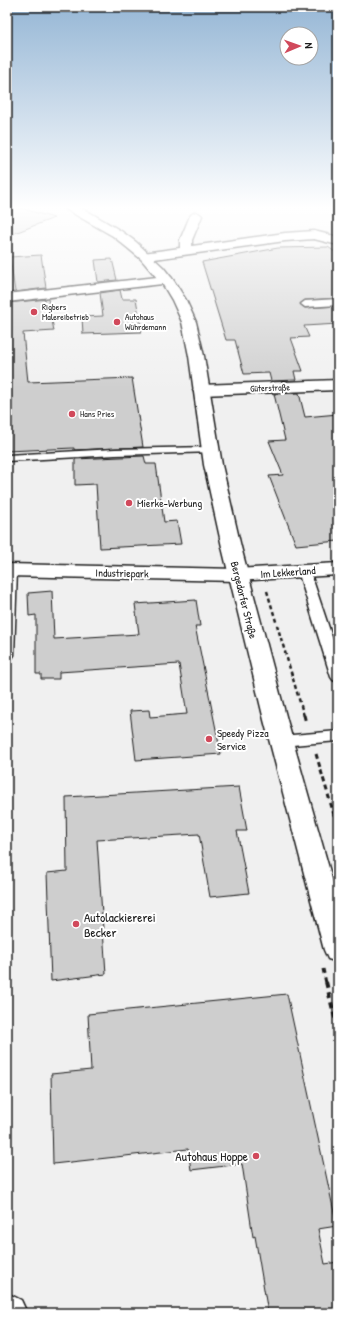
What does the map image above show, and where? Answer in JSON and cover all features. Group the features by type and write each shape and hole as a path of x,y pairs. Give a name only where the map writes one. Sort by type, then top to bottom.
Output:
{"street":[{"name":"Bergedorfer Straße","path":"157,269 180,301 190,325 197,352 210,450 248,575 281,741 338,950"},
{"path":"7,298 166,280"},
{"name":"Güterstraße","path":"201,390 338,385"},
{"name":"Im Lekkerland","path":"248,575 338,568"},
{"name":"Industriepark","path":"9,570 248,575"}],"lane":[{"path":"305,304 338,302"},
{"path":"7,458 115,452 210,450"},
{"path":"7,655 9,570"},
{"path":"304,571 338,677"},
{"path":"281,741 338,736"}],"path":[{"path":"248,575 268,593 338,828"}],"shaded area":[{"path":"7,269 338,269 338,1313 7,1313"}],"building":[{"path":"12,269 43,269 46,288 15,292"},
{"path":"96,269 114,269 117,280 98,282"},
{"path":"204,269 338,269 338,298 305,300 300,304 305,308 338,306 338,324 304,326 309,337 291,338 303,371 294,371 296,380 271,381 269,373 244,374 235,340 226,340"},
{"path":"120,290 122,299 136,299 142,332 83,334 82,317 103,316 100,293"},
{"name":"Hans Pries","path":"48,299 54,331 23,333 28,382 132,378 143,447 7,451 7,303"},
{"path":"299,393 305,417 338,414 338,541 296,545 269,476 283,475 269,441 285,440 274,394"},
{"name":"Mierke-Werbung","path":"144,456 146,464 156,464 164,522 177,521 181,544 100,548 96,484 75,485 75,459"},
{"path":"52,591 54,639 139,634 135,604 196,600 200,626 195,626 221,754 136,760 130,711 149,710 150,717 187,714 179,664 59,672 59,679 41,679 41,674 36,674 36,615 29,616 28,593"},
{"path":"239,787 247,831 237,831 249,893 210,897 199,834 97,840 106,974 51,981 47,873 67,871 66,797"},
{"name":"Autohaus Hoppe","path":"287,994 337,1226 318,1229 325,1264 338,1262 338,1313 268,1313 255,1236 253,1237 242,1164 191,1170 188,1149 53,1164 51,1074 91,1070 88,1014"}],"place":[{"name":"Rigbers Malereibetrieb","path":"34,312"},
{"name":"Autohaus Wührdemann","path":"117,322"},
{"name":"Hans Pries","path":"72,414"},
{"name":"Mierke-Werbung","path":"129,503"},
{"name":"Speedy Pizza Service","path":"209,739"},
{"name":"Autolackiererei Becker","path":"76,924"},
{"name":"Autohaus Hoppe","path":"256,1156"}]}
